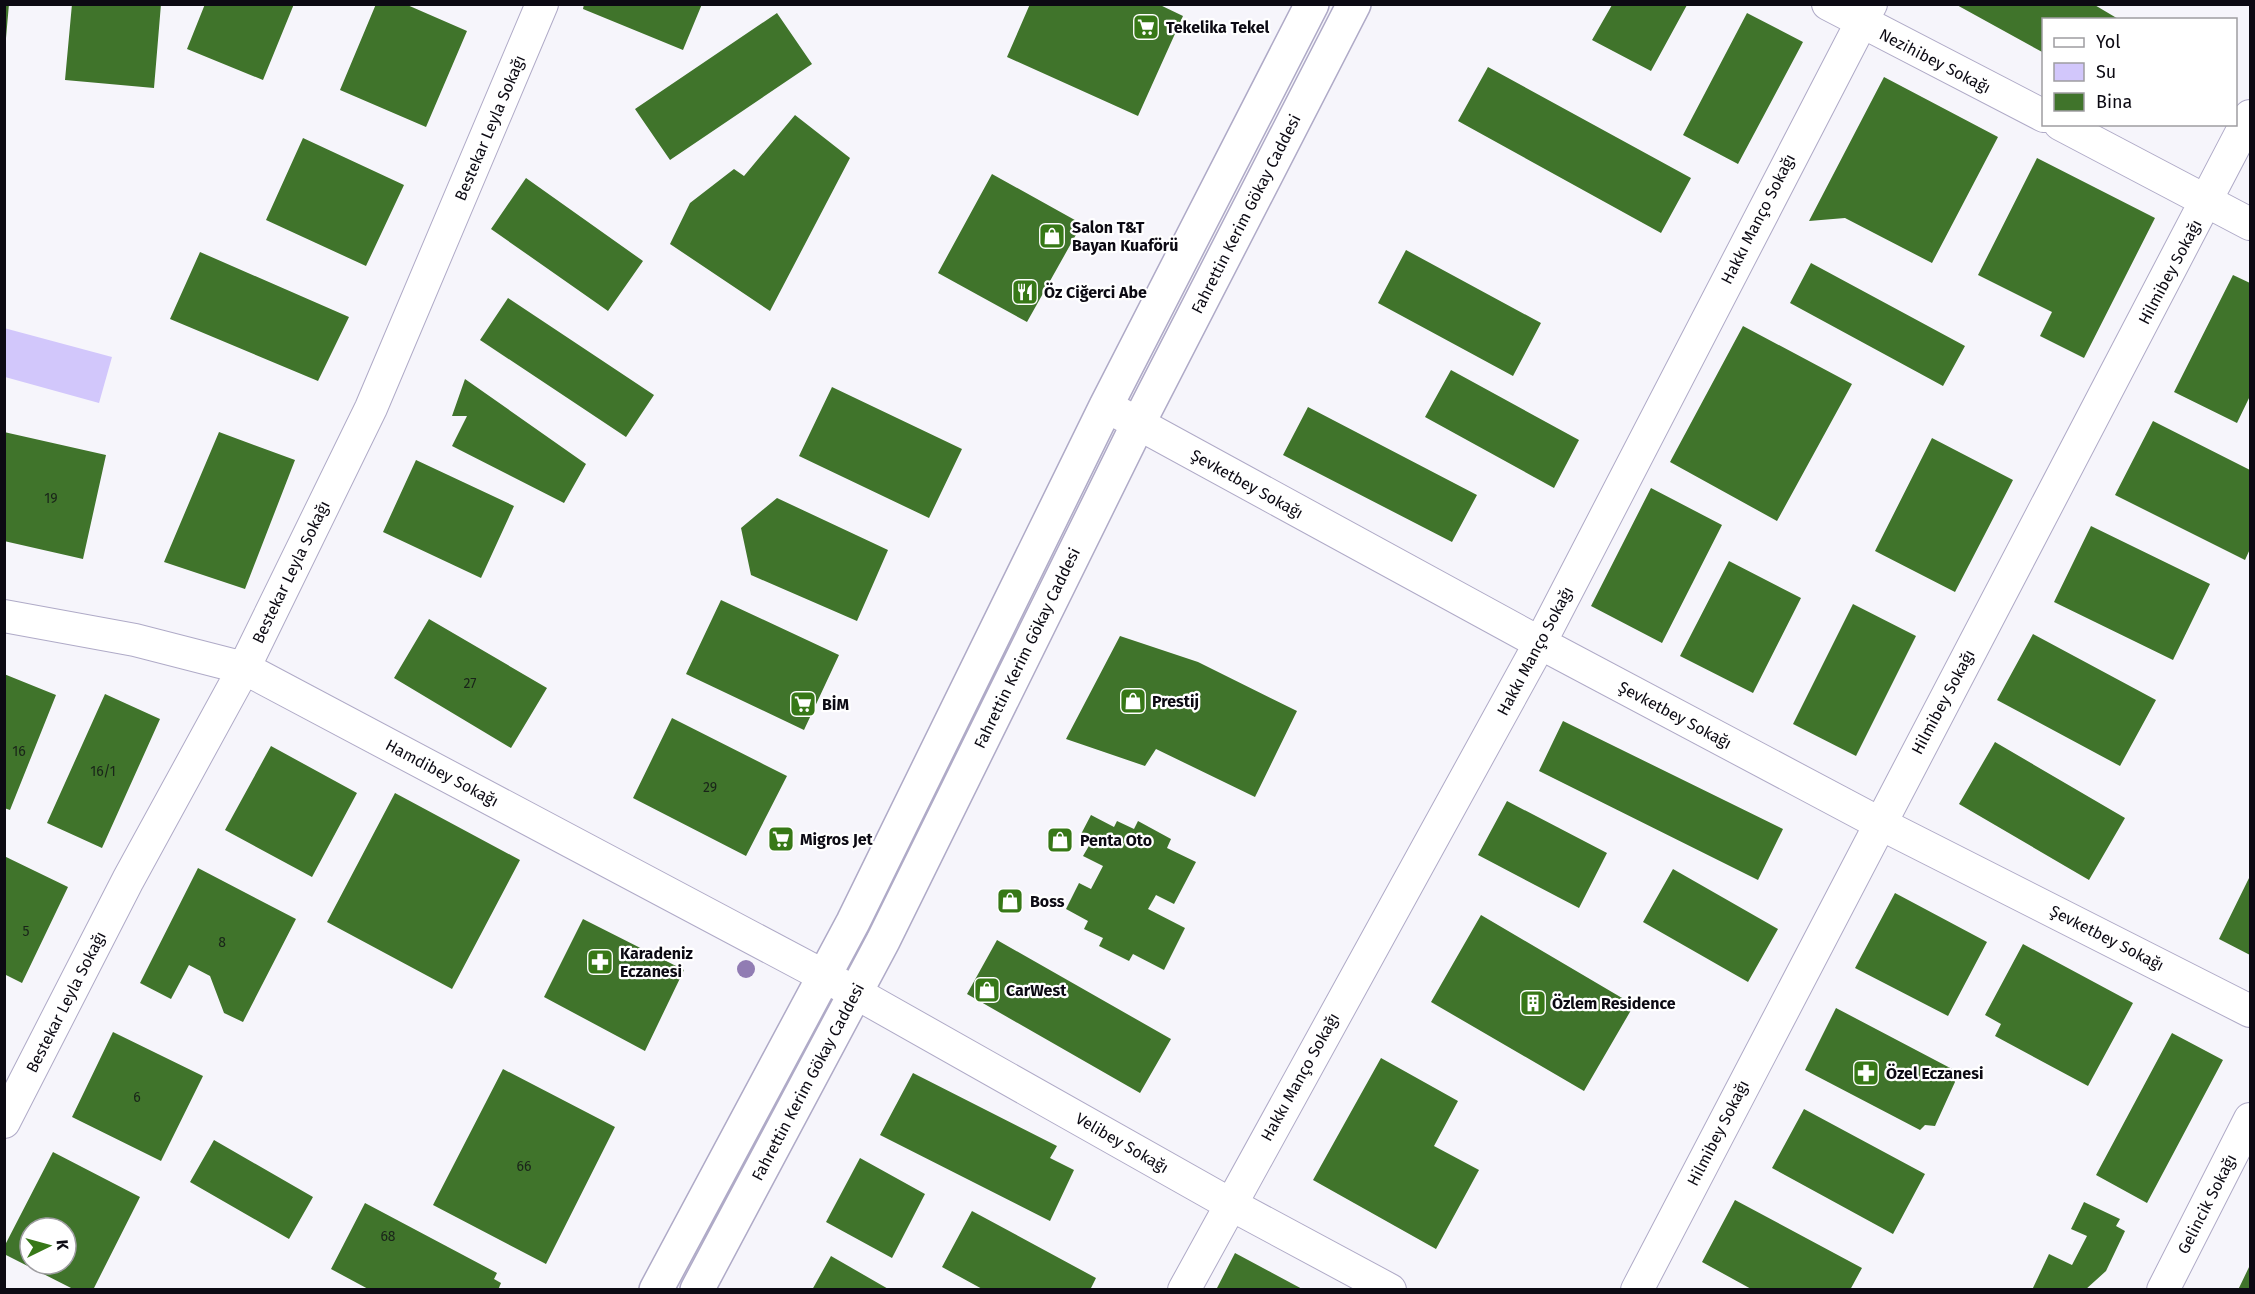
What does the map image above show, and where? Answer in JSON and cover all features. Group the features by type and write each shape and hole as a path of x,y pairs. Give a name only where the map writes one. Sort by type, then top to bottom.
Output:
{"main road":[{"path":"656,1290 825,976 1106,406 1312,4"},
{"name":"Fahrettin Kerim Gökay Caddesi","path":"697,1290 856,993 1138,424 1354,4"}],"street":[{"name":"Nezihibey Sokağı","path":"1828,4 1865,13 2042,115"},
{"name":"Bestekar Leyla Sokağı","path":"4,1122 128,880 244,668 371,408 541,5"},
{"name":"Hakkı Manço Sokağı","path":"1184,1290 1540,643 1865,13"},
{"name":"Hilmibey Sokağı","path":"1637,1290 2250,116"},
{"path":"2064,126 2250,224"},
{"name":"Şevketbey Sokağı","path":"1106,406 1540,643 1879,823 2250,1011"},
{"name":"Hamdibey Sokağı","path":"4,616 135,640 244,668 856,993"},
{"name":"Velibey Sokağı","path":"856,993 1230,1204 1390,1290"},
{"name":"Gelincik Sokağı","path":"2163,1290 2250,1119"}],"water":[{"path":"4,328 112,357 99,403 5,377"}],"building":[{"path":"4,4 9,4 6,38 4,38"},
{"path":"72,4 161,4 154,88 65,80"},
{"path":"205,4 294,4 263,80 187,49"},
{"path":"376,4 405,4 467,31 426,127 340,90"},
{"path":"584,4 702,4 683,50 583,9"},
{"path":"1030,4 1158,4 1183,16 1138,116 1007,57"},
{"path":"1955,4 2093,4 2117,18 2042,18 2042,52"},
{"path":"1612,5 1687,5 1651,71 1592,40"},
{"path":"777,13 812,64 670,160 635,109"},
{"path":"1747,13 1803,42 1738,164 1683,135"},
{"path":"1488,67 1691,178 1661,233 1458,121"},
{"path":"1884,77 1998,137 1932,263 1845,218 1809,221"},
{"path":"795,115 850,158 770,311 670,244 690,203 734,169 744,176"},
{"path":"303,138 404,185 366,266 266,220"},
{"path":"2037,158 2155,218 2084,358 2040,336 2052,312 1978,275"},
{"path":"992,174 1082,224 1027,322 938,273"},
{"path":"526,178 643,261 608,311 491,229"},
{"path":"1406,250 1541,323 1513,376 1378,303"},
{"path":"200,252 349,317 318,381 170,319"},
{"path":"1811,263 1965,346 1943,386 1790,303"},
{"path":"2233,275 2250,283 2250,396 2237,423 2174,392"},
{"path":"508,298 654,395 626,437 480,340"},
{"path":"1743,326 1852,384 1777,521 1670,462"},
{"path":"1451,370 1579,440 1554,488 1425,417"},
{"path":"465,379 586,464 564,503 452,446 467,416 452,416"},
{"path":"832,387 962,449 929,518 799,456"},
{"path":"1308,407 1477,495 1452,542 1283,455"},
{"path":"2153,421 2250,470 2250,549 2245,560 2115,495"},
{"path":"4,432 106,455 83,559 4,541"},
{"path":"219,432 295,460 245,589 164,562"},
{"path":"1932,438 2013,480 1955,592 1875,551"},
{"path":"416,460 514,506 481,578 383,532"},
{"path":"1651,488 1722,525 1662,643 1591,606"},
{"path":"777,498 888,550 857,621 751,575 741,528"},
{"path":"2091,526 2210,584 2173,660 2054,602"},
{"path":"1729,561 1801,598 1753,693 1680,656"},
{"path":"721,600 839,655 804,730 686,674"},
{"path":"1853,604 1916,636 1856,756 1793,724"},
{"path":"429,619 547,688 511,748 394,678"},
{"path":"2033,634 2156,700 2120,766 1997,700"},
{"path":"1120,636 1198,662 1297,711 1255,797 1156,749 1145,766 1066,739"},
{"path":"4,674 56,695 10,810 4,808"},
{"path":"105,694 160,719 102,848 47,823"},
{"path":"672,718 787,776 746,856 633,798"},
{"path":"1563,721 1783,829 1758,880 1539,771"},
{"path":"1995,742 2125,818 2089,880 1959,804"},
{"path":"271,746 357,793 312,877 225,830"},
{"path":"395,793 520,860 452,989 327,922"},
{"path":"1507,801 1607,853 1579,908 1478,855"},
{"path":"1091,815 1114,827 1117,821 1134,829 1138,821 1171,839 1167,848 1196,862 1174,904 1156,895 1148,909 1185,928 1164,970 1133,954 1129,961 1099,946 1103,938 1084,929 1088,921 1066,909 1079,883 1091,889 1103,866 1083,856 1090,844 1079,838"},
{"path":"4,856 68,887 22,983 4,974"},
{"path":"198,868 296,919 243,1022 224,1013 210,976 189,965 171,999 140,983"},
{"path":"1673,869 1778,929 1748,982 1643,922"},
{"path":"2250,876 2250,955 2219,939"},
{"path":"1895,893 1987,942 1948,1016 1855,968"},
{"name":"Özlem Residence","path":"1481,915 1634,1005 1584,1091 1431,1002"},
{"path":"583,919 684,970 645,1051 544,997"},
{"path":"997,940 1171,1039 1140,1093 967,994"},
{"path":"2023,944 2133,1003 2088,1086 1995,1036 2001,1024 1985,1015"},
{"path":"1836,1008 1954,1070 1955,1082 1935,1126 1925,1125 1920,1130 1805,1070"},
{"path":"113,1032 203,1076 161,1161 72,1117"},
{"path":"2172,1033 2223,1060 2147,1203 2096,1175"},
{"path":"1381,1058 1458,1101 1434,1146 1479,1170 1436,1249 1313,1180"},
{"path":"503,1069 615,1127 546,1264 433,1205"},
{"path":"913,1073 1057,1146 1050,1158 1074,1170 1050,1221 880,1135"},
{"path":"1804,1109 1925,1174 1893,1234 1772,1168"},
{"path":"214,1140 313,1197 289,1239 190,1182"},
{"path":"53,1152 140,1197 93,1290 75,1290 47,1276 78,1276 78,1216 20,1216"},
{"path":"860,1158 925,1194 892,1258 826,1222"},
{"path":"1735,1200 1862,1268 1850,1290 1753,1290 1702,1262"},
{"path":"2084,1202 2120,1219 2116,1226 2125,1231 2106,1271 2085,1290 2032,1290 2049,1254 2072,1265 2087,1236 2071,1229"},
{"path":"365,1203 497,1273 494,1279 501,1283 498,1290 370,1290 331,1269"},
{"path":"972,1211 1096,1278 1090,1290 984,1290 942,1267"},
{"path":"18,1220 18,1261 4,1254 4,1247"},
{"path":"1235,1253 1304,1290 1216,1290"},
{"path":"831,1256 890,1290 812,1290"},
{"path":"2250,1265 2250,1290 2238,1290"}],"place":[{"name":"Tekelika Tekel","path":"1146,27"},
{"name":"Salon T&T Bayan Kuaförü","path":"1052,236"},
{"name":"Öz Ciğerci Abe","path":"1025,292"},
{"name":"Prestij","path":"1133,701"},
{"name":"BİM","path":"803,704"},
{"name":"Migros Jet","path":"781,839"},
{"name":"Penta Oto","path":"1060,840"},
{"name":"Boss","path":"1010,901"},
{"name":"Karadeniz Eczanesi","path":"600,962"},
{"name":"CarWest","path":"987,990"},
{"name":"Özlem Residence","path":"1533,1003"},
{"name":"Özel Eczanesi","path":"1866,1073"}]}
